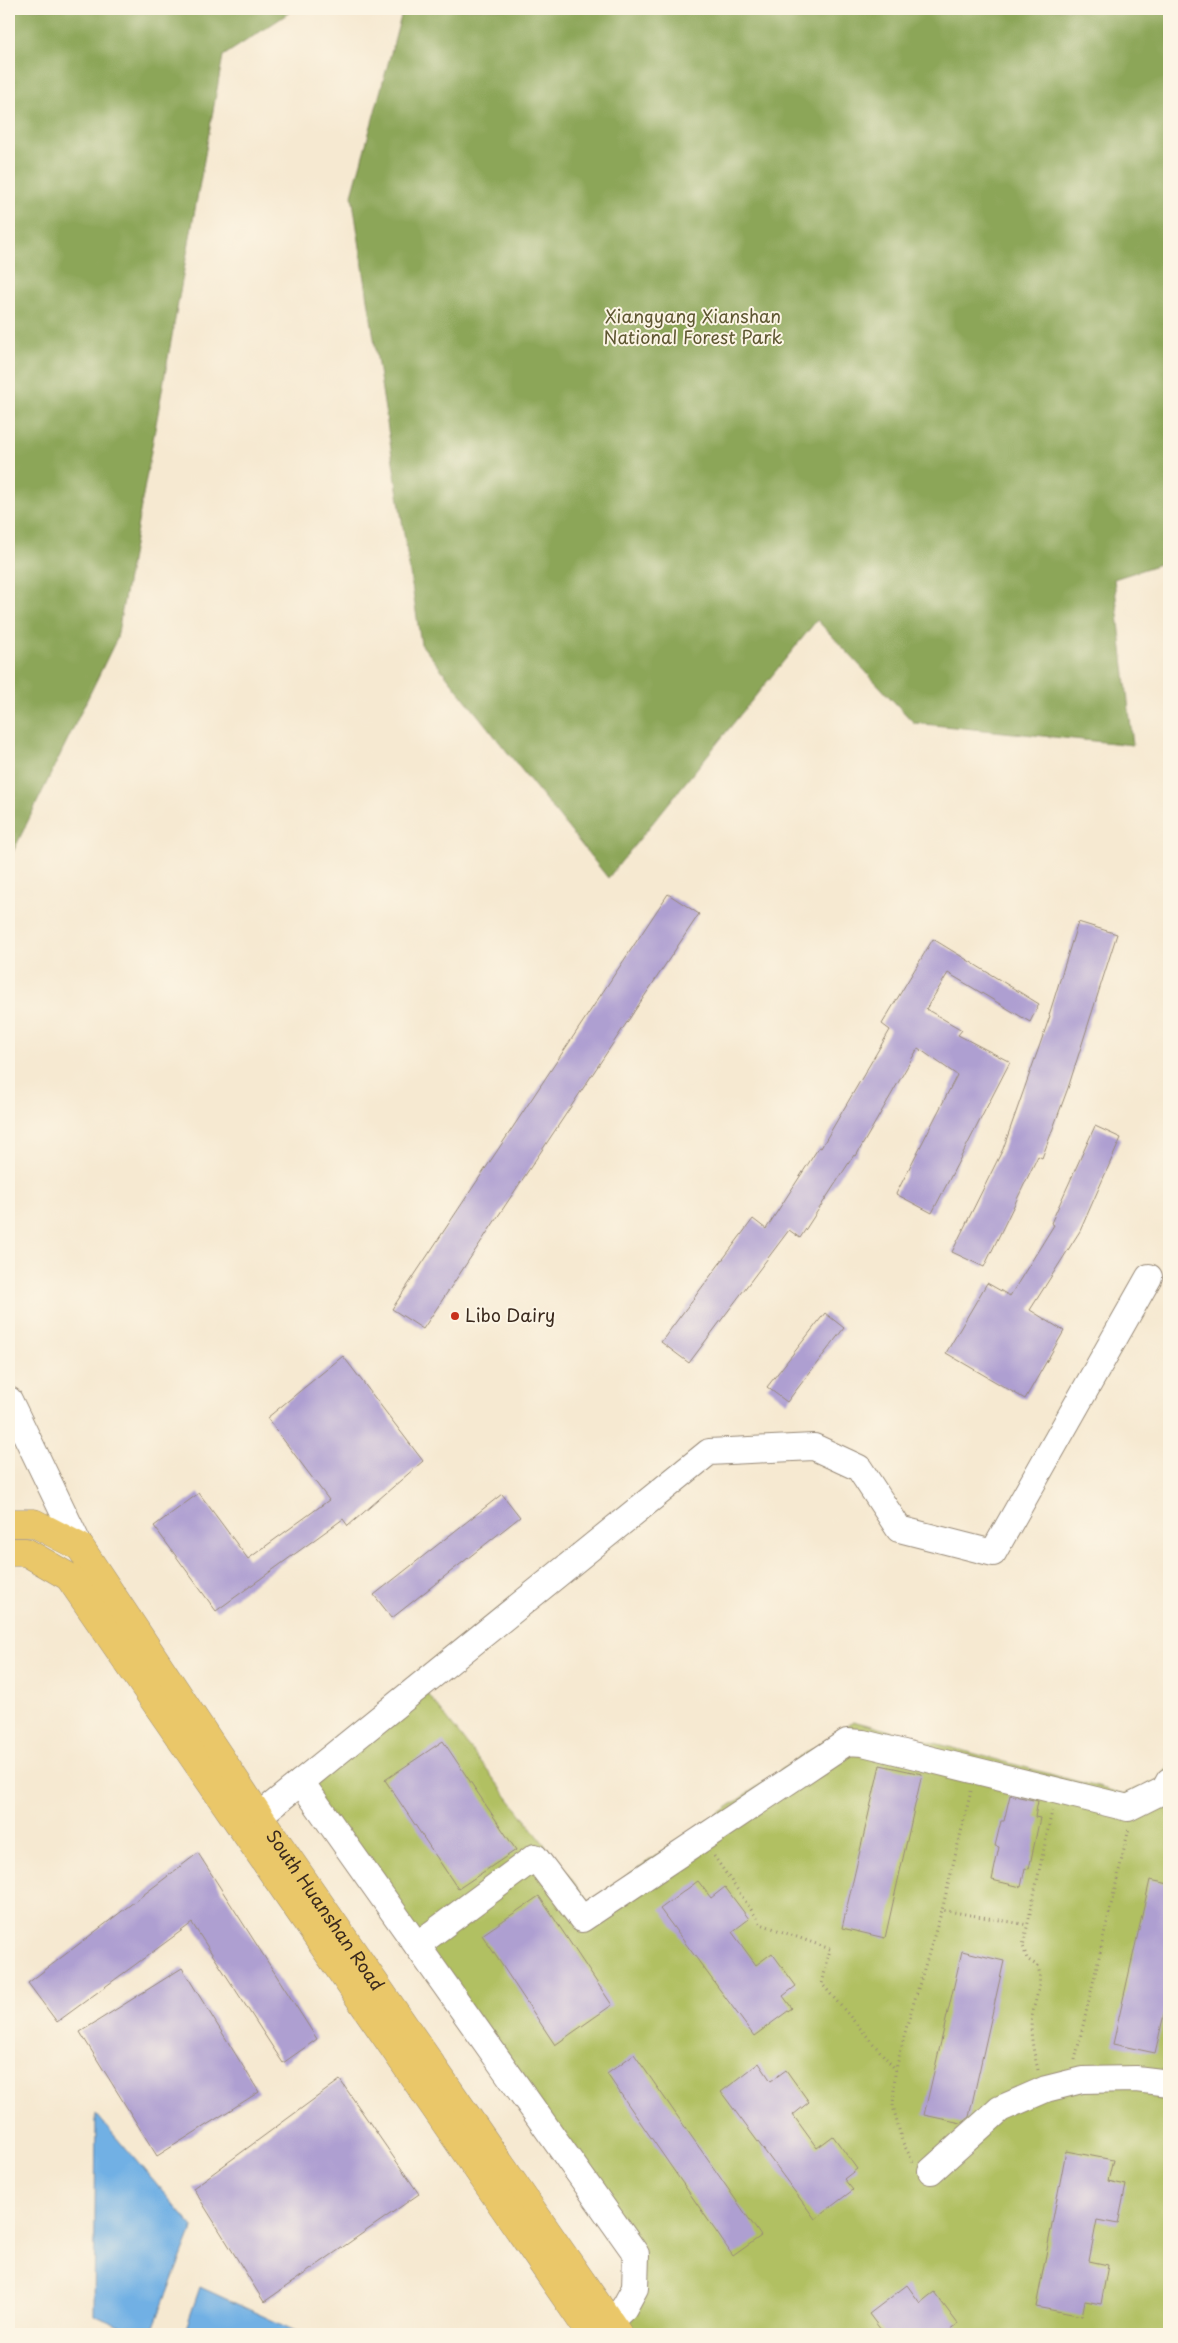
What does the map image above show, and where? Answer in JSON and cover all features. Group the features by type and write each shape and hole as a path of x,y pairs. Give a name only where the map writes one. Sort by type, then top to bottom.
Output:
{"main road":[{"name":"South Huanshan Road","path":"9,1523 34,1523 80,1547 606,2330"},
{"name":"South Huanshan Road","path":"9,1552 26,1552 69,1577 606,2330"}],"street":[{"path":"259,1816 709,1452 814,1447 859,1468 899,1530 994,1553 1148,1277"},
{"path":"9,1400 80,1547"},
{"path":"417,1946 535,1857 582,1919 847,1742 863,1743 1128,1808 1164,1790 1169,1781"},
{"path":"301,1782 636,2254 635,2288 624,2308 606,2330"},
{"path":"922,2167 1000,2109 1043,2090 1082,2080 1136,2079 1169,2083"}],"path":[{"path":"922,2167 902,2141 893,2106 896,2070 942,1910 976,1770"},
{"path":"1043,2090 1032,2042 1032,2018 1041,1977 1038,1966 1027,1960 1023,1946 1057,1790"},
{"path":"1070,2083 1134,1805"},
{"path":"702,1838 761,1924 830,1949 822,1984 896,2070"},
{"path":"942,1910 1028,1925"}],"green space":[{"path":"9,9 295,9 223,56 117,638 9,860"},
{"name":"Xiangyang Xianshan National Forest Park","path":"403,9 1169,9 1169,561 1114,579 1133,745 914,723 817,620 608,878 421,644 352,195"},
{"path":"421,1685 589,1902 853,1721 1124,1794 1161,1779 1169,1764 1169,2334 618,2334 636,2254 301,1782"}],"water":[{"path":"96,2114 193,2227 151,2334 137,2334 94,2315"},
{"path":"200,2287 302,2334 184,2334"}],"building":[{"path":"668,894 699,914 423,1329 392,1309"},
{"path":"1078,922 1117,934 1068,1088 1042,1158 1038,1156 984,1267 952,1252 1003,1149 1050,1016"},
{"path":"933,939 1039,1004 1030,1022 948,973 926,1009 962,1030 958,1035 1010,1062 932,1213 896,1194 957,1075 918,1048 856,1156 854,1155 800,1238 789,1230 689,1363 661,1342 753,1219 766,1229 819,1147 821,1148 890,1030 882,1024"},
{"path":"1095,1126 1121,1138 1080,1231 1030,1310 1064,1331 1025,1399 946,1353 987,1283 1010,1296 1054,1225 1051,1223"},
{"path":"825,1313 844,1328 787,1402 767,1387"},
{"path":"343,1356 423,1461 348,1526 343,1519 216,1611 154,1526 199,1493 248,1559 329,1500 267,1418"},
{"path":"502,1494 520,1517 392,1618 374,1595"},
{"path":"443,1741 516,1850 458,1889 385,1780"},
{"path":"880,1765 922,1774 885,1938 842,1928"},
{"path":"1010,1795 1038,1801 1035,1817 1040,1818 1029,1869 1025,1868 1021,1887 992,1880 999,1847 995,1846 1001,1821 1004,1821"},
{"path":"198,1853 317,2039 283,2063 192,1923 57,2022 28,1983"},
{"path":"1150,1880 1169,1884 1169,1993 1155,2053 1113,2044"},
{"path":"698,1881 711,1898 725,1887 749,1919 732,1932 756,1965 772,1953 796,1986 783,1996 792,2008 754,2036 660,1909"},
{"path":"539,1896 612,2005 555,2045 482,1935"},
{"path":"962,1951 1004,1961 969,2117 961,2123 924,2115"},
{"path":"182,1968 259,2092 157,2156 80,2032"},
{"path":"634,2054 761,2236 733,2256 607,2074"},
{"path":"759,2063 771,2081 786,2070 809,2102 793,2115 817,2148 833,2136 857,2169 844,2179 853,2190 815,2219 721,2092"},
{"path":"340,2080 419,2194 264,2302 193,2188"},
{"path":"1066,2151 1113,2160 1108,2181 1126,2185 1118,2224 1097,2220 1089,2261 1108,2265 1101,2304 1085,2301 1082,2316 1036,2307"},
{"path":"907,2285 920,2303 934,2292 958,2324 945,2334 884,2334 869,2314"}],"place":[{"name":"Libo Dairy","path":"455,1316"}]}
